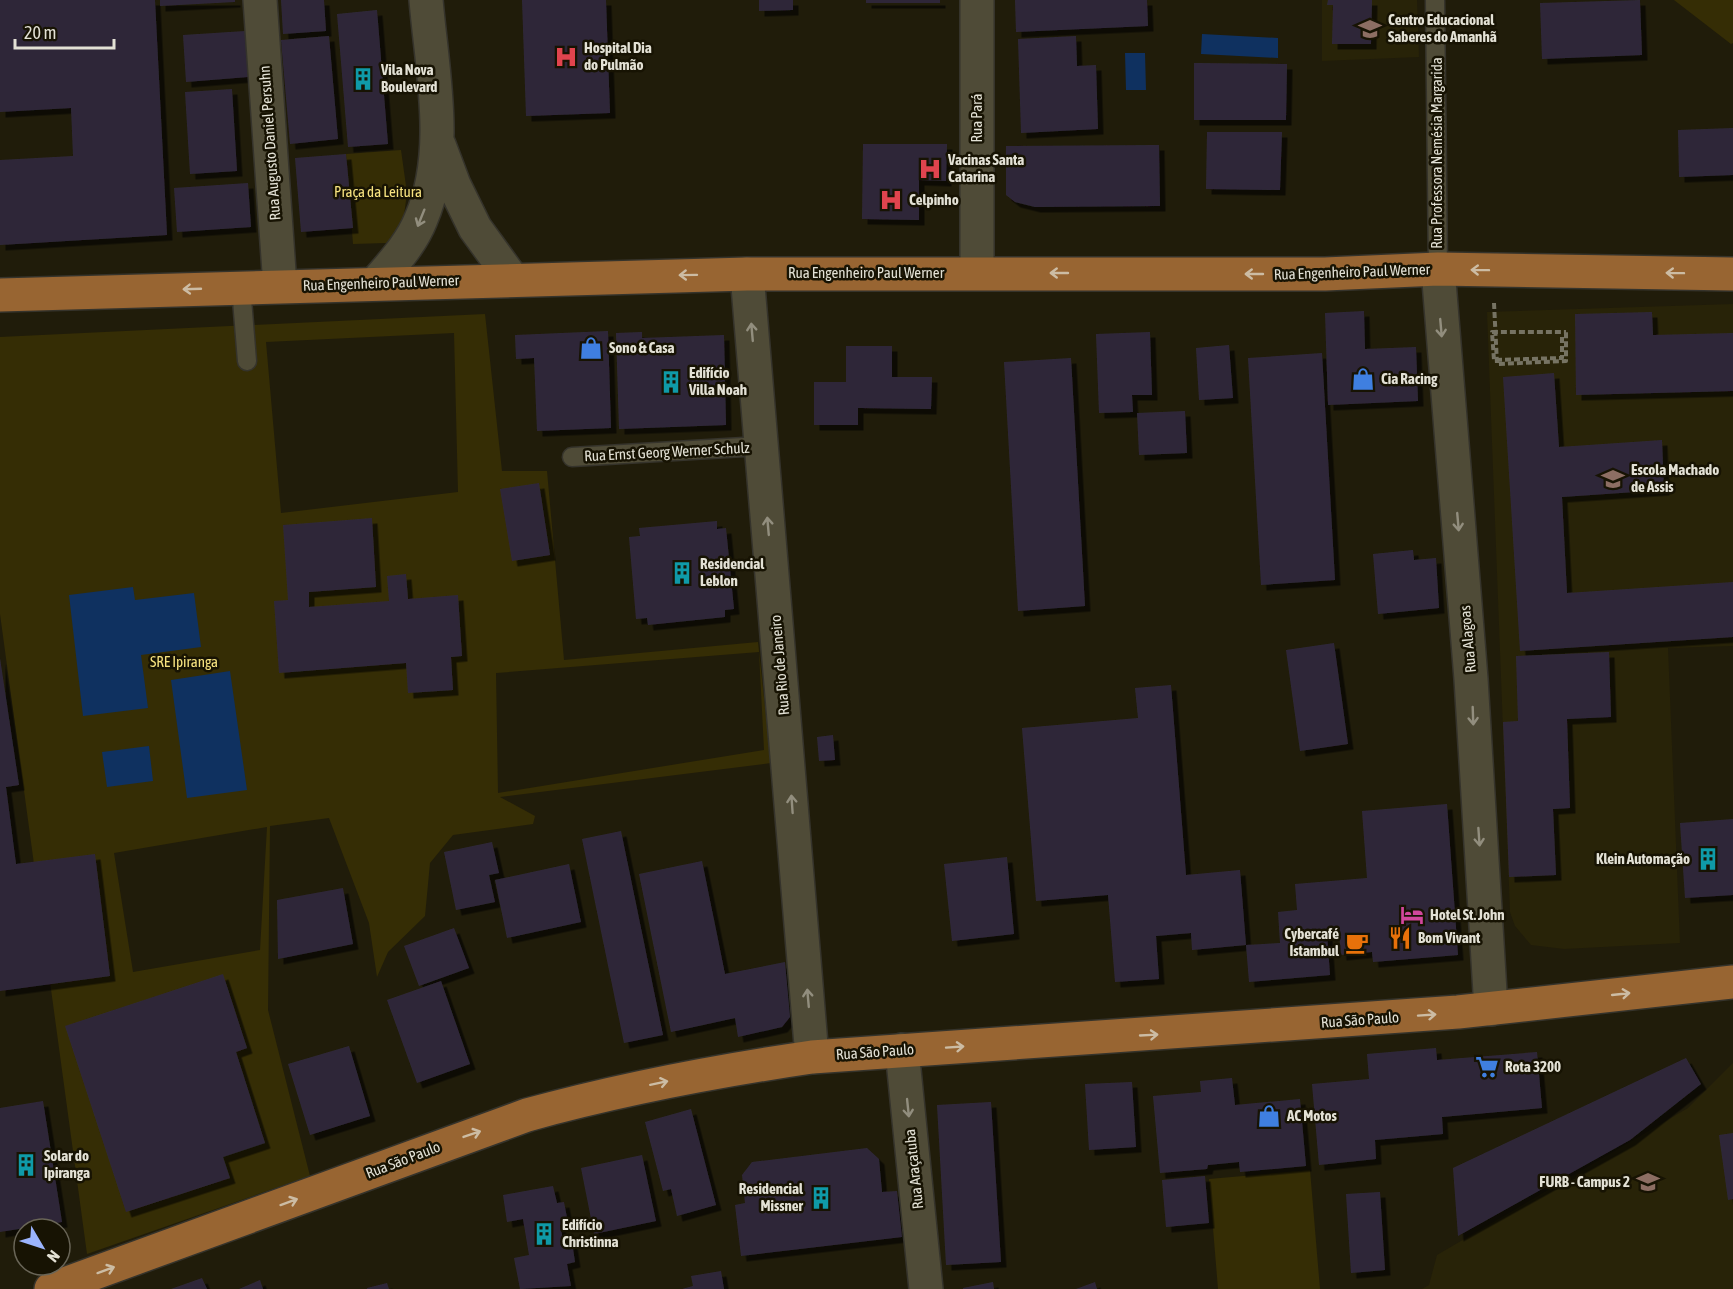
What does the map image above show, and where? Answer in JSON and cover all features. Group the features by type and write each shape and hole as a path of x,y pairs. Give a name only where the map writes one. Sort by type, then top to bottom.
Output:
{"main road":[{"name":"Rua Engenheiro Paul Werner","path":"0,295 747,274 977,272 1325,274 1438,269 1733,274"},
{"name":"Rua São Paulo","path":"51,1289 527,1115 603,1094 730,1069 812,1057 1195,1032 1491,1009 1733,982"}],"street":[{"name":"Rua Augusto Daniel Persuhn","path":"260,0 280,286"},
{"path":"376,283 407,247 421,219 432,181 438,140 426,0"},
{"name":"Rua Pará","path":"977,0 977,272"},
{"path":"438,140 454,185 475,228 512,279"},
{"name":"Rua Alagoas","path":"1438,269 1471,679 1491,1009"},
{"name":"Rua Rio de Janeiro","path":"747,274 812,1057"},
{"name":"Rua Araçatuba","path":"903,1050 926,1289"}],"lane":[{"name":"Rua Professora Nemésia Margarida","path":"1435,0 1438,269"},
{"path":"241,287 247,361"},
{"name":"Rua Ernst Georg Werner Schulz","path":"572,458 761,446"}],"path":[{"path":"1493,270 1497,364 1566,361 1566,332 1492,332 1494,360 1562,357 1562,337"}],"shaded area":[{"name":"Centro Educacional Saberes do Amanhã","path":"1322,0 1417,0 1419,57 1322,61"},
{"name":"Escola Machado de Assis","path":"1733,304 1733,646 1668,648 1680,943 1564,949 1531,945 1515,926 1510,912 1487,312"},
{"name":"FURB - Campus 2","path":"1733,1063 1733,1289 1422,1289 1429,1285 1437,1255 1688,1108"}],"green space":[{"path":"1674,0 1733,0 1733,43 1731,44"},
{"name":"Praça da Leitura","path":"401,150 407,193 402,230 386,243 353,244 346,154"},
{"name":"SRE Ipiranga","path":"485,314 502,471 547,471 564,660 758,642 771,763 500,797 535,816 533,824 453,835 430,863 425,916 388,952 377,977 369,923 329,818 270,826 268,1010 310,1176 87,1254 0,614 0,337","holes":["454,333 458,492 281,513 266,342","759,652 764,750 498,793 496,673","267,827 260,950 133,972 114,853"]},
{"path":"1310,1170 1320,1289 1218,1289 1209,1179"}],"water":[{"path":"1202,34 1278,38 1278,58 1201,54"},
{"path":"1125,53 1145,53 1146,90 1126,90"},
{"path":"133,587 135,600 194,593 201,647 141,655 148,708 83,716 69,595"},
{"path":"230,671 247,790 187,798 171,680"},
{"path":"149,746 153,781 107,787 102,752"}],"building":[{"path":"0,0 155,0 167,235 0,245 0,160 73,156 71,108 0,112"},
{"path":"160,0 235,0 235,2 160,6"},
{"path":"281,0 324,0 326,31 283,34"},
{"name":"Hospital Dia do Pulmão","path":"522,0 606,0 610,113 526,116"},
{"path":"759,0 793,0 793,10 759,11"},
{"path":"866,0 940,0 940,3 866,3"},
{"path":"1015,0 1147,0 1148,26 1016,32"},
{"path":"1328,0 1372,0 1371,44 1332,44 1333,5 1327,5"},
{"path":"1640,0 1642,55 1542,59 1540,3"},
{"name":"Vila Nova Boulevard","path":"377,10 388,144 348,147 337,14"},
{"path":"245,31 248,77 186,82 183,35"},
{"path":"329,36 338,139 290,144 281,40"},
{"path":"1076,36 1077,66 1096,65 1098,129 1021,133 1018,39"},
{"path":"1194,63 1287,64 1286,120 1194,120"},
{"path":"232,89 237,171 190,174 185,92"},
{"path":"1733,128 1733,175 1679,177 1678,130"},
{"path":"1207,132 1282,132 1280,190 1206,189"},
{"name":"Celpinho","path":"863,144 947,144 946,181 919,180 919,220 862,219"},
{"path":"1159,145 1160,206 1035,207 1015,202 1006,195 1006,146"},
{"path":"346,154 353,228 301,232 295,158"},
{"path":"248,183 251,227 177,232 174,188"},
{"path":"1364,311 1365,349 1416,347 1418,401 1328,405 1325,313"},
{"path":"1652,312 1653,335 1733,333 1733,391 1576,395 1575,314"},
{"path":"608,331 611,428 537,431 534,358 516,359 515,335"},
{"name":"Edifício Villa Noah","path":"642,332 642,338 724,335 726,425 619,429 616,333"},
{"path":"1150,332 1152,395 1132,395 1133,412 1099,413 1096,334"},
{"path":"1229,345 1233,398 1199,400 1196,348"},
{"path":"846,346 892,346 892,377 932,377 931,409 858,408 858,425 814,425 814,382 846,382"},
{"path":"1322,353 1335,580 1261,585 1248,358"},
{"path":"1071,358 1085,606 1018,611 1004,362"},
{"path":"1554,373 1559,447 1662,440 1664,490 1562,497 1567,593 1733,582 1733,637 1520,651 1503,377"},
{"path":"1185,411 1187,453 1139,455 1137,413"},
{"path":"539,483 550,555 512,561 500,489"},
{"path":"372,518 376,587 309,592 309,607 389,601 387,576 406,574 408,599 458,595 462,656 451,657 453,690 408,693 406,663 279,673 274,601 288,600 283,525"},
{"name":"Residencial Leblon","path":"717,521 717,529 726,528 734,609 725,610 725,617 648,625 647,618 636,619 629,537 640,536 639,528"},
{"path":"1413,550 1414,560 1436,558 1439,608 1378,614 1373,554"},
{"path":"1334,643 1348,744 1300,751 1286,650"},
{"path":"1609,652 1611,717 1567,719 1570,808 1553,809 1556,875 1509,877 1503,722 1518,721 1516,656"},
{"path":"0,658 19,785 6,787 16,864 95,854 110,976 0,991"},
{"path":"1171,685 1186,875 1240,870 1246,945 1192,950 1191,933 1156,936 1159,979 1115,982 1108,895 1036,901 1022,728 1138,718 1135,688"},
{"path":"833,735 835,760 819,761 817,737"},
{"name":"Hotel St. John","path":"1447,804 1458,955 1373,962 1372,952 1341,955 1339,933 1327,934 1330,975 1249,982 1246,945 1280,943 1278,912 1297,910 1295,884 1367,878 1362,811"},
{"name":"Klein Automação","path":"1733,819 1733,895 1685,898 1680,823"},
{"path":"621,831 663,1035 624,1043 582,839"},
{"path":"492,842 499,873 489,875 495,902 456,910 444,852"},
{"path":"1007,857 1014,934 952,941 944,864"},
{"path":"702,861 725,974 785,962 790,1017 782,1027 738,1037 735,1018 671,1032 639,874"},
{"path":"569,864 581,922 507,938 495,880"},
{"path":"343,888 353,944 278,959 277,900"},
{"path":"454,928 469,968 419,986 404,946"},
{"path":"223,974 247,1048 236,1052 265,1143 223,1157 230,1178 126,1212 65,1026"},
{"path":"441,981 470,1064 417,1083 387,1000"},
{"path":"349,1046 370,1116 310,1135 288,1064"},
{"path":"1436,1048 1437,1060 1537,1052 1542,1108 1442,1117 1443,1134 1375,1140 1376,1159 1319,1165 1312,1084 1369,1079 1367,1054"},
{"path":"1686,1058 1701,1084 1630,1140 1458,1236 1453,1168"},
{"path":"1232,1078 1235,1105 1300,1099 1306,1166 1240,1172 1239,1162 1208,1165 1207,1169 1160,1173 1153,1096 1201,1092 1200,1081"},
{"path":"1132,1082 1136,1147 1089,1150 1085,1084"},
{"name":"Solar do Ipiranga","path":"43,1101 61,1217 12,1217 12,1230 0,1232 0,1108"},
{"path":"991,1102 1001,1262 946,1265 937,1105"},
{"path":"691,1109 716,1205 677,1216 671,1189 663,1191 645,1122"},
{"path":"1733,1133 1733,1199 1728,1200 1719,1135"},
{"name":"Residencial Missner","path":"867,1148 879,1159 882,1192 897,1191 902,1237 741,1256 735,1205 745,1203 742,1175 752,1162"},
{"path":"642,1155 656,1221 594,1234 581,1168"},
{"path":"1205,1176 1209,1223 1166,1227 1162,1180"},
{"name":"Edifício Christinna","path":"553,1186 557,1203 564,1202 568,1223 560,1225 564,1244 572,1242 575,1262 567,1264 571,1286 520,1289 514,1258 529,1255 523,1219 507,1222 503,1195"},
{"path":"1380,1192 1385,1270 1351,1273 1346,1194"},
{"path":"721,1271 724,1289 682,1289 693,1286 691,1276"},
{"path":"202,1278 207,1289 171,1289"},
{"path":"260,1280 263,1289 239,1289"},
{"path":"993,1282 994,1289 963,1289 963,1288"},
{"path":"1095,1282 1097,1289 1076,1289"},
{"path":"387,1283 389,1289 367,1289 367,1288"}],"place":[{"name":"Centro Educacional Saberes do Amanhã","path":"1370,29"},
{"name":"Hospital Dia do Pulmão","path":"566,57"},
{"name":"Vila Nova Boulevard","path":"363,79"},
{"name":"Vacinas Santa Catarina","path":"930,169"},
{"name":"Celpinho","path":"891,200"},
{"name":"Sono & Casa","path":"591,348"},
{"name":"Cia Racing","path":"1363,379"},
{"name":"Edifício Villa Noah","path":"671,382"},
{"name":"Escola Machado de Assis","path":"1613,479"},
{"name":"Residencial Leblon","path":"682,573"},
{"name":"Klein Automação","path":"1708,859"},
{"name":"Hotel St. John","path":"1412,915"},
{"name":"Bom Vivant","path":"1400,938"},
{"name":"Cybercafé Istambul","path":"1357,943"},
{"name":"Rota 3200","path":"1487,1067"},
{"name":"AC Motos","path":"1269,1116"},
{"name":"Solar do Ipiranga","path":"26,1165"},
{"name":"FURB - Campus 2","path":"1648,1182"},
{"name":"Residencial Missner","path":"821,1198"},
{"name":"Edifício Christinna","path":"544,1234"}]}
